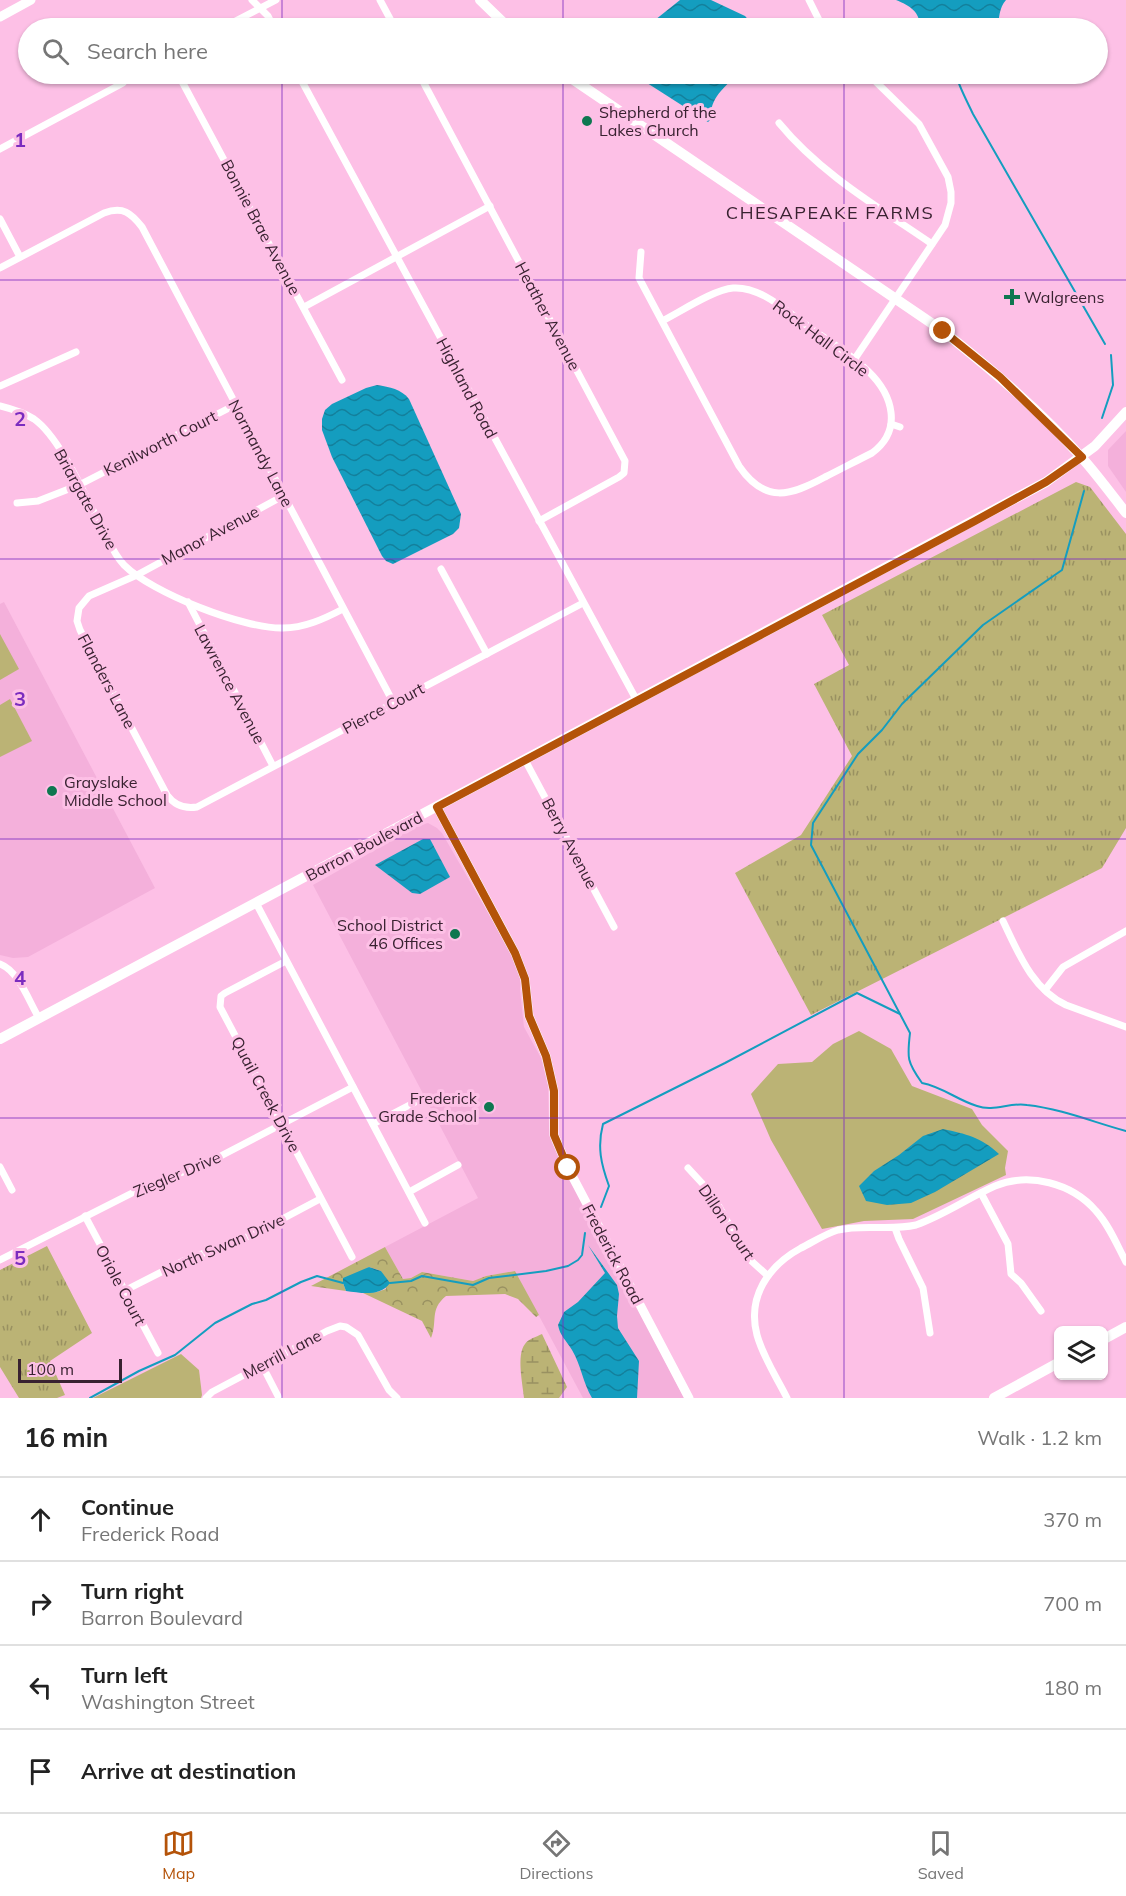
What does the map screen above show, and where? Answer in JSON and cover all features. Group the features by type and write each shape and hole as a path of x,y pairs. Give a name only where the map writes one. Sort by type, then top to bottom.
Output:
{"main road":[{"path":"480,0 499,18"},
{"path":"580,84 943,331 1000,377 1082,457 1126,513"},
{"name":"Barron Boulevard","path":"0,1039 1046,482 1095,446 1126,412"},
{"path":"1108,1338 1126,1328"},
{"path":"994,1398 1054,1366"}],"street":[{"path":"0,17 31,0"},
{"path":"252,0 269,18"},
{"path":"242,18 276,0"},
{"path":"380,0 390,18"},
{"path":"809,0 818,18"},
{"path":"0,149 121,84"},
{"name":"Bonnie Brae Avenue","path":"183,84 342,380"},
{"name":"Highland Road","path":"303,84 637,701"},
{"name":"Heather Avenue","path":"424,84 625,461 624,472 619,477 539,521"},
{"path":"854,360 945,225 949,215 951,192 948,177 919,124 878,84"},
{"path":"779,123 792,139 830,174 932,244"},
{"path":"304,306 490,206"},
{"name":"Normandy Lane","path":"20,257 104,213 117,210 133,216 142,227 393,702"},
{"path":"0,219 20,257 0,268"},
{"path":"641,252 639,278 739,466 748,479 768,494 801,490 872,453 884,442 891,424 900,427"},
{"name":"Rock Hall Circle","path":"662,321 720,291 731,288 743,288 765,297 869,371 891,406 891,424"},
{"path":"0,386 76,352"},
{"name":"Kenilworth Court","path":"17,503 38,501 79,485 235,405"},
{"name":"Briargate Drive","path":"0,406 26,415 49,433 113,549 124,565 136,574 188,603 248,624 285,628 308,624 343,609"},
{"name":"Manor Avenue","path":"136,574 284,496"},
{"path":"441,569 487,654"},
{"name":"Flanders Lane","path":"136,574 89,597 79,608 77,621 167,795 171,801 181,807"},
{"name":"Lawrence Avenue","path":"188,603 273,766"},
{"name":"Pierce Court","path":"181,807 197,807 583,603"},
{"name":"Berry Avenue","path":"525,760 614,927"},
{"name":"Frederick Road","path":"437,807 511,946 523,975 529,1016 546,1056 554,1091 554,1135 568,1168 689,1398"},
{"path":"256,903 425,1223"},
{"path":"1003,921 1031,976 1056,1000 1126,1027"},
{"path":"1045,990 1063,967 1126,931"},
{"name":"Quail Creek Drive","path":"286,961 225,993 219,1001 220,1007 352,1257"},
{"path":"0,964 9,968 16,976 39,1018"},
{"name":"Ziegler Drive","path":"0,1260 140,1189 213,1161 352,1087"},
{"path":"373,1124 423,1098"},
{"path":"409,1192 458,1165"},
{"path":"0,1167 12,1190"},
{"name":"Dillon Court","path":"688,1168 712,1194 741,1249 768,1276"},
{"path":"787,1398 762,1348 756,1329 754,1317 757,1298 764,1281 775,1266 789,1255 828,1234 859,1227 904,1228 926,1222 998,1185 1020,1180 1036,1180 1070,1190 1083,1198 1107,1226 1125,1257"},
{"path":"981,1193 1008,1244 1011,1274 1021,1283 1041,1311"},
{"name":"North Swan Drive","path":"124,1291 183,1261 252,1235 320,1198"},
{"name":"Oriole Court","path":"85,1216 158,1353"},
{"path":"895,1228 922,1288 930,1333"},
{"name":"Merrill Lane","path":"206,1398 212,1392 333,1328 346,1327 358,1335 389,1390 397,1398"},
{"path":"262,1365 279,1398"}],"shaded area":[{"path":"1126,431 1126,492 1108,466 1108,450"},
{"name":"Grayslake Middle School","path":"4,602 155,888 28,957 13,958 0,955 0,604"},
{"name":"Frederick Grade School","path":"428,823 442,833 514,958 520,979 524,1027 541,1058 548,1086 549,1127 552,1143 684,1398 583,1398 515,1271 486,1276 473,1281 422,1272 411,1278 403,1279 385,1247 478,1198 313,885 419,825"}],"green space":[{"path":"1076,482 1090,487 1126,534 1126,828 1102,868 811,1015 735,873 801,835 852,756 814,684 849,665 822,615"},
{"path":"0,634 19,669 0,680"},
{"path":"10,699 32,741 0,757 0,705"},
{"path":"859,1031 891,1049 912,1086 972,1109 982,1125 1008,1151 1006,1175 913,1219 864,1221 822,1229 771,1140 751,1094 778,1064 812,1062 833,1044"},
{"path":"47,1246 92,1333 50,1361 65,1395 57,1398 19,1398 0,1367 0,1270"},
{"path":"385,1247 403,1279 411,1278 422,1272 473,1281 486,1276 515,1271 539,1315 536,1317 518,1299 505,1294 446,1296 437,1306 431,1338 422,1321 363,1293 386,1289 381,1271 369,1267 343,1283 346,1291 311,1286"},
{"path":"542,1334 567,1387 559,1398 524,1398 520,1362 522,1349 528,1341"},
{"path":"181,1354 199,1370 201,1398 93,1398"}],"water":[{"path":"680,0 711,0 747,18 658,18"},
{"path":"896,0 1006,0 999,18 918,18 906,5"},
{"path":"649,84 727,84 715,99 711,119 708,122"},
{"path":"377,385 399,391 409,399 461,514 459,528 453,534 393,564 382,556 332,457 322,430 325,410 332,404"},
{"path":"423,839 430,839 450,877 420,894 412,893 375,865"},
{"path":"943,1129 973,1137 999,1154 935,1192 911,1203 887,1205 866,1201 859,1186 874,1171 923,1136"},
{"path":"588,1245 617,1285 618,1328 639,1361 637,1398 592,1398 575,1356 559,1329 558,1325 564,1312 578,1302 605,1273"},
{"path":"369,1267 381,1271 390,1283 376,1292 346,1291 343,1278"}],"waterway":[{"path":"959,84 973,114 1105,344"},
{"path":"1102,418 1113,385 1111,355"},
{"path":"1084,491 1062,570 983,625 902,704 882,730 858,754 813,823 811,845 910,1033 909,1060 922,1083 937,1087 983,1108 1021,1104 1040,1107 1126,1131"},
{"path":"601,1207 609,1186 601,1155 600,1140 603,1124 857,993 900,1014"},
{"path":"390,1283 411,1281 422,1276 473,1285 489,1278 568,1266 582,1255 585,1233"},
{"path":"90,1398 139,1371 175,1355 215,1323 252,1304 266,1300 317,1276 343,1283"}],"place":[{"name":"Shepherd of the Lakes Church","path":"587,121"},
{"name":"Walgreens","path":"1012,297"},
{"name":"Grayslake Middle School","path":"52,791"},
{"name":"School District 46 Offices","path":"455,934"},
{"name":"Frederick Grade School","path":"489,1107"}],"district":[{"name":"CHESAPEAKE FARMS","path":"830,213"}],"route":[{"path":"568,1168 554,1135 554,1091 546,1056 529,1016 525,979 515,953 437,807 975,521 1046,482 1082,457 1000,377 943,331"}]}
